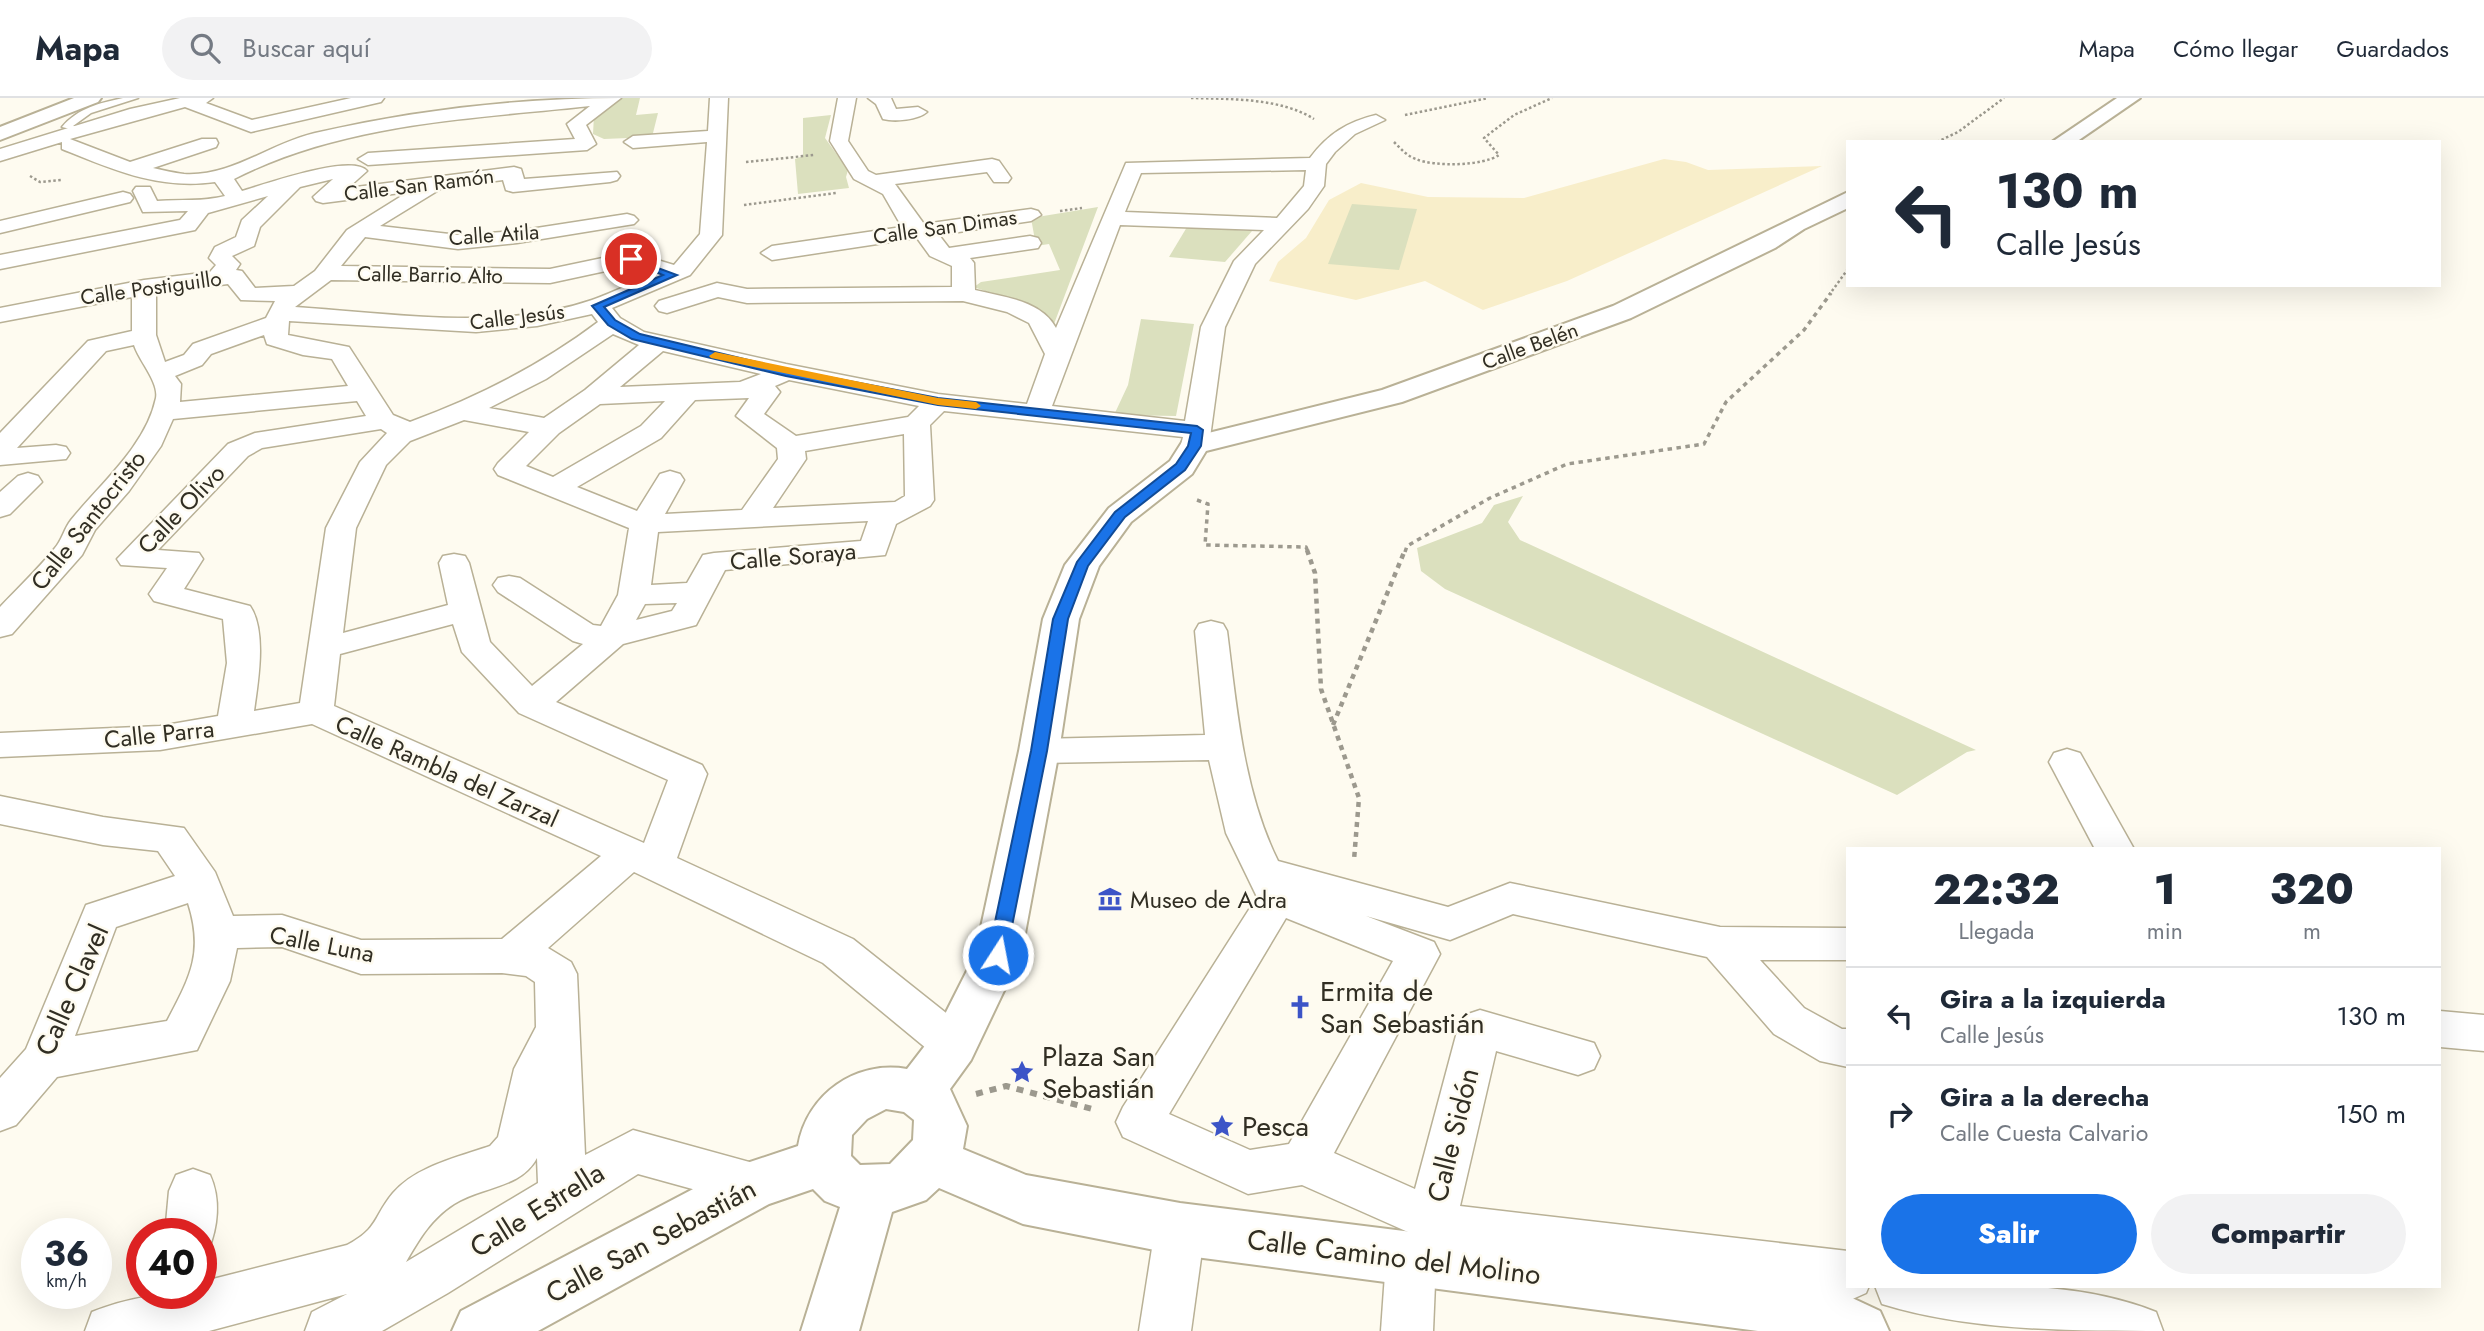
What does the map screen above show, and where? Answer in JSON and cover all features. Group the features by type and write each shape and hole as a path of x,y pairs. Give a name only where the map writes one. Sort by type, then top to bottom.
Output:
{"street":[{"path":"0,134 91,98"},
{"path":"78,142 196,100 251,126 375,98 379,109 388,114 385,126"},
{"path":"362,165 587,144 569,124 611,98"},
{"path":"0,227 185,180 228,174 317,138 385,126 611,98"},
{"path":"283,310 276,339 303,348 340,352 392,428 465,412 529,378 587,342 605,314 682,270 711,235 719,98"},
{"path":"847,98 839,141 861,175 891,190 913,224 913,231 928,234 938,251 963,263 963,294"},
{"path":"877,98 884,101 889,116 918,112"},
{"path":"2065,140 2130,98"},
{"path":"919,1092 954,1045 998,955 1039,751 1060,619 1082,565 1120,514 1181,467 1196,438 1213,327 1245,261 1301,205 1314,186 1316,164 1335,138 1357,124 1376,120"},
{"path":"362,165 393,132 385,126"},
{"path":"130,169 209,143 168,127"},
{"path":"465,132 493,130"},
{"path":"633,142 716,136"},
{"path":"0,155 78,142 121,141"},
{"path":"78,142 130,169 185,180"},
{"path":"514,173 523,150"},
{"path":"1037,413 1057,354 1133,167 1316,164"},
{"name":"Calle San Ramón","path":"201,209 362,165"},
{"name":"Calle San Ramón","path":"362,165 323,197 514,173 513,186 610,176"},
{"path":"879,184 992,165 1002,178"},
{"path":"228,174 223,178 237,199"},
{"path":"217,278 229,264 220,258 223,252 246,241 250,225 292,183"},
{"name":"Calle Barrio Alto","path":"325,272 345,243 435,184"},
{"path":"0,262 187,225 201,209 192,204 150,208 141,191"},
{"path":"491,239 496,223 634,199"},
{"name":"Calle Belén","path":"1196,438 1392,396 1622,312 1767,243 1796,224 1846,200"},
{"path":"1115,210 1280,224"},
{"name":"Calle San Dimas","path":"772,253 1031,215"},
{"name":"Calle Atila","path":"362,230 458,242 627,220"},
{"path":"946,255 1030,243"},
{"name":"Calle Barrio Alto","path":"325,272 550,276 631,259 672,275"},
{"path":"161,372 193,360 202,349 283,310 325,272"},
{"name":"Calle Postiguillo","path":"0,315 60,301 144,310 217,278 234,276 249,295 283,310"},
{"path":"667,306 717,290 747,296 963,294 1014,307 1039,319 1057,354"},
{"path":"0,330 144,310"},
{"path":"0,449 97,346 144,310"},
{"name":"Calle Santocristo","path":"1,627 71,549 80,527 119,485 147,446 163,412 169,397 168,384 151,360 144,310"},
{"name":"Calle Jesús","path":"283,310 476,325 605,314"},
{"path":"605,314 636,337 786,372 938,402 1037,413 1196,438"},
{"path":"658,342 594,396 550,427 508,469 644,524 901,510"},
{"path":"744,390 786,372"},
{"path":"594,396 744,390 767,392 749,416 791,445 917,424 938,402"},
{"path":"163,412 365,392"},
{"path":"555,488 651,432 686,394"},
{"path":"465,412 550,427"},
{"path":"0,422 30,418"},
{"name":"Calle Soraya","path":"698,592 714,562 874,549 883,519 920,500 917,424"},
{"name":"Calle Rambla del Zarzal","path":"392,428 341,528 316,712 838,951 954,1045"},
{"name":"Calle Olivo","path":"234,725 244,663 239,613 165,594 188,559 132,559 238,450 246,445 255,441 392,428"},
{"path":"752,517 792,459 791,445"},
{"path":"0,457 56,453"},
{"path":"531,705 611,637 634,595 644,524 670,480"},
{"path":"0,508 28,482"},
{"path":"454,563 474,645 531,705 689,774 642,859 510,957"},
{"path":"509,585 586,634 611,637 685,618 698,592 634,595"},
{"path":"325,648 465,611"},
{"path":"1211,631 1224,747 1245,833 1270,885 1419,954 1304,1163 1248,1172 1139,1122 1270,885"},
{"name":"Calle Parra","path":"0,745 160,738 316,712"},
{"path":"1039,751 1224,747"},
{"path":"2067,762 2114,847"},
{"path":"0,810 103,831 170,838 201,883 217,932 213,972 181,1037 44,1060"},
{"name":"Calle Clavel","path":"0,1111 44,1060 100,916 201,883"},
{"path":"1270,885 1352,895 1450,924 1510,898 1720,943 1846,944"},
{"name":"Calle Luna","path":"217,932 282,931 360,957 510,957 535,961 556,974 562,1193"},
{"path":"1720,943 1789,1021 1836,1048 1846,1048"},
{"name":"Calle Sidón","path":"1421,1240 1480,1028 1578,1056"},
{"path":"217,1296 356,1267 385,1251 411,1208 439,1186 507,1161 519,1146 536,1069 557,1029"},
{"path":"2441,1029 2484,1033"},
{"path":"886,1087 919,1092 934,1104 941,1116 940,1145 932,1160 905,1183 871,1192 841,1183 831,1173 825,1161 823,1145 827,1129 837,1114 851,1101 886,1087"},
{"name":"Calle Estrella","path":"331,1331 430,1276 633,1151 754,1184"},
{"name":"Calle Camino del Molino","path":"932,1160 1023,1199 1180,1229 1421,1240 1821,1311 1860,1331"},
{"name":"Calle San Sebastián","path":"481,1331 754,1184 825,1161"},
{"name":"Calle Camino del Molino","path":"1304,1163 1421,1240"},
{"path":"830,1331 871,1192"},
{"name":"Calle Camino del Molino","path":"1421,1240 1453,1228 1846,1276"},
{"path":"1165,1331 1180,1229"},
{"path":"1407,1331 1421,1240"},
{"path":"1911,1288 2137,1331"},
{"path":"111,1331 168,1309"}],"lane":[{"path":"78,142 66,127 72,119 92,110 134,98"}],"path":[{"path":"1191,98 1237,99 1281,106 1314,116 1317,135 1335,138"},
{"path":"1376,120 1488,98"},
{"path":"1376,120 1389,131 1403,153 1418,162 1436,166 1493,159 1499,155 1484,138 1514,115 1552,98"},
{"path":"1941,140 1958,132 2004,98"},
{"path":"712,209 879,184"},
{"name":"Calle San Dimas","path":"1031,215 1115,210"},
{"path":"1334,725 1407,546 1490,498 1567,464 1704,444 1726,402 1804,330 1846,272"},
{"path":"1157,486 1208,504 1205,545 1306,547 1315,573 1321,689 1359,798 1352,895"},
{"path":"1006,1087 1139,1122"}],"shaded area":[{"path":"1664,159 1686,162 1708,170 1822,166 1567,281 1483,310 1425,281 1356,300 1269,281 1278,262 1306,238 1329,200 1361,183 1428,197 1524,198"}],"green space":[{"path":"619,98 640,98 636,115 658,113 652,137 604,139 593,134 594,115"},
{"path":"831,115 825,138 848,170 846,177 849,188 798,194 795,159 803,156 803,118"},
{"path":"1352,204 1417,209 1399,270 1328,264"},
{"path":"1098,207 1054,324 1038,309 1028,304 974,287 981,282 1060,270 1049,244 1036,246 1031,218"},
{"path":"1187,227 1252,231 1225,262 1169,257"},
{"path":"1141,319 1194,324 1176,416 1114,415 1128,385"},
{"path":"1523,496 1508,522 1520,540 1976,750 1967,752 1897,795 1445,589 1421,571 1417,548 1482,523 1494,505"}],"slow traffic":[{"path":"715,356 938,402 976,406"}],"place":[{"name":"Museo de Adra","path":"1110,899"},
{"name":"Ermita de San Sebastián","path":"1300,1007"},
{"name":"Plaza San Sebastián","path":"1022,1072"},
{"name":"Pesca","path":"1222,1126"}],"route":[{"path":"631,259 672,275 598,306 612,323 636,337 786,372 938,402 1197,430 1195,446 1181,467 1120,514 1082,565 1060,619 1039,751 998,955"}]}
